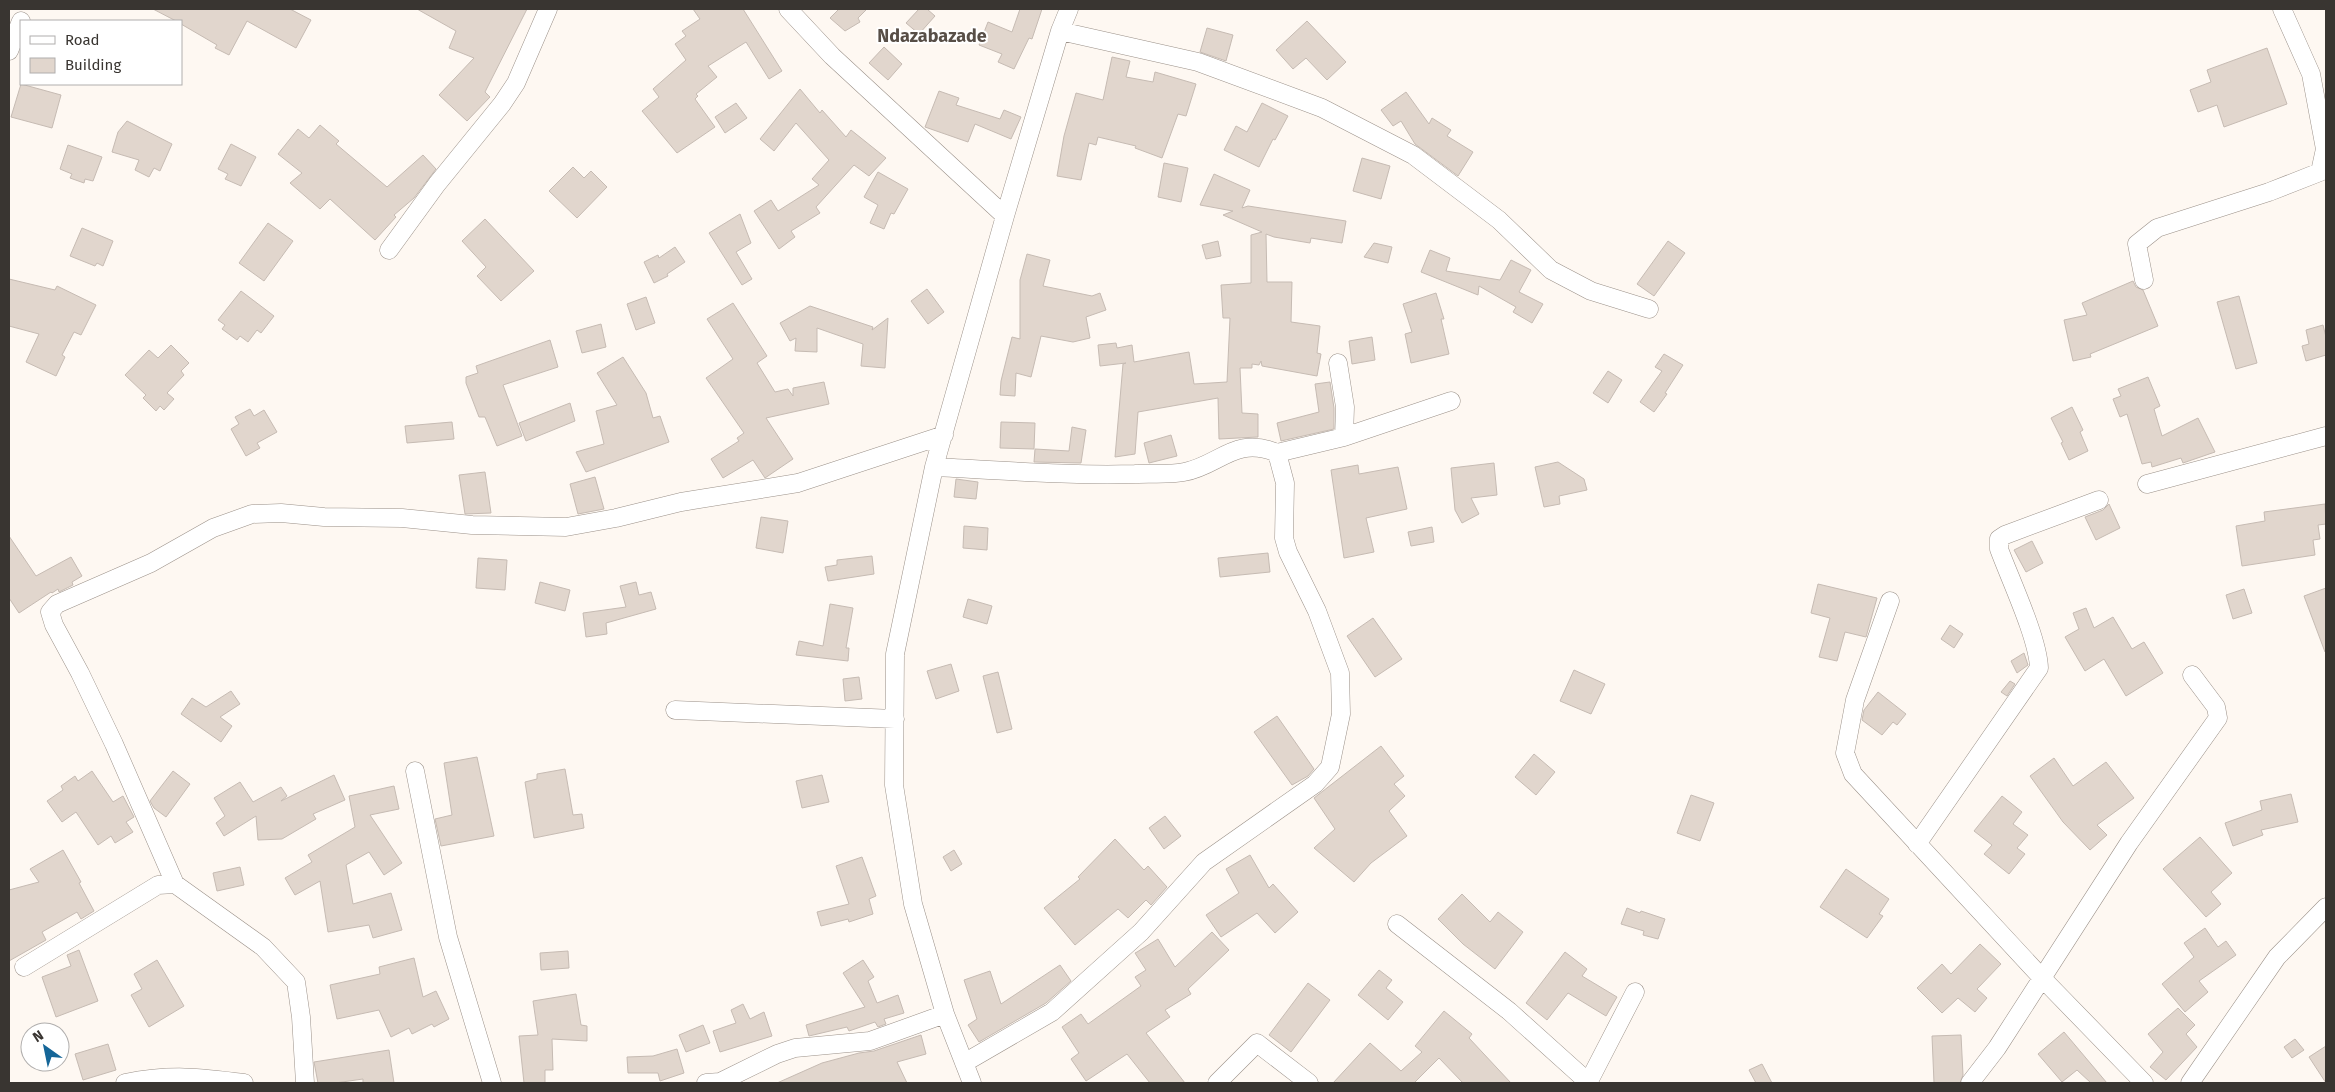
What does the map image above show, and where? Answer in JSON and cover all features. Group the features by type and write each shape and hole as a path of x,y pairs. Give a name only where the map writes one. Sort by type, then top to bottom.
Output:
{"street":[{"path":"389,250 437,184 502,104 516,83 548,9"},
{"path":"788,9 832,56 1005,216"},
{"path":"972,1083 945,1014 913,904 894,785 895,654 934,467 1005,216 1060,31 1069,9"},
{"path":"2144,280 2137,244 2157,228 2269,192 2320,172 2325,149 2310,74 2282,9"},
{"path":"9,51 20,24"},
{"path":"1060,31 1198,62 1322,108 1413,155 1499,220 1551,270 1591,291 1649,309"},
{"path":"1338,362 1344,407 1344,437"},
{"path":"934,467 1067,473 1185,472 1225,453 1251,448 1268,449 1277,453 1344,437 1451,401"},
{"path":"305,1083 301,1017 296,982 263,947 175,884 109,735 80,673 54,625 50,612 57,604 151,563 213,528 252,514 281,513 324,517 402,518 472,525 566,527 616,518 673,504 798,483 944,435"},
{"path":"2147,484 2326,436"},
{"path":"964,1063 1052,1012 1141,932 1204,862 1315,784 1330,767 1341,714 1340,672 1317,611 1288,552 1284,538 1285,483 1277,453"},
{"path":"1917,844 2039,668 2039,659 2033,639 1999,549 1999,540 2005,535 2099,500"},
{"path":"1890,601 1855,700 1845,753 1853,774 2042,978 2144,1083"},
{"path":"1970,1083 1997,1048 2129,843 2218,718 2216,707 2192,675"},
{"path":"675,710 894,719"},
{"path":"415,771 448,937 492,1083"},
{"path":"24,967 158,885 175,884"},
{"path":"2190,1083 2277,957 2326,909"},
{"path":"1397,924 1509,1011 1588,1082 1635,992"},
{"path":"706,1083 720,1082 777,1054 795,1048 870,1041 945,1014"},
{"path":"1216,1083 1258,1042 1309,1083"},
{"path":"125,1083 155,1077 195,1076 244,1083"}],"building":[{"path":"153,9 290,9 311,20 296,48 247,21 229,55 215,48 217,45 182,25 182,20 174,20"},
{"path":"417,9 527,9 485,92 490,97 467,121 439,95 474,58 449,48 456,31"},
{"path":"693,9 743,9 782,71 769,79 746,42 708,66 717,77 696,94 698,96 695,99 715,127 677,153 642,111 659,97 653,89 686,60 675,44 686,36 682,31 700,19"},
{"path":"839,9 867,9 858,18 860,22 845,31 830,18"},
{"path":"919,9 927,9 935,16 919,34 906,23"},
{"path":"1020,9 1042,9 1032,39 1029,38 1014,69 998,62 1002,54 979,45 988,22 1012,32"},
{"path":"1307,21 1346,62 1327,80 1306,58 1293,69 1276,50"},
{"path":"1207,28 1233,35 1226,61 1200,52"},
{"path":"884,47 902,64 888,80 869,63"},
{"path":"2267,48 2287,104 2224,127 2217,105 2198,112 2190,90 2211,82 2207,70"},
{"path":"1112,57 1130,61 1126,77 1153,82 1155,72 1196,84 1186,116 1178,114 1162,158 1135,148 1136,146 1098,137 1096,145 1089,143 1081,180 1057,176 1064,136 1076,93 1103,100"},
{"path":"21,85 61,95 52,128 11,117"},
{"path":"800,89 820,113 822,110 846,137 851,130 886,158 869,176 854,165 816,207 820,213 791,231 795,237 779,249 754,211 771,200 778,211 819,185 812,179 829,160 796,123 774,151 760,139"},
{"path":"939,91 959,98 956,105 1000,119 1004,110 1021,117 1011,139 975,124 968,142 925,127"},
{"path":"1406,92 1429,124 1432,118 1451,130 1447,136 1473,152 1458,176 1415,144 1401,121 1393,126 1381,110"},
{"path":"736,103 747,118 725,133 715,117"},
{"path":"1262,103 1288,116 1275,140 1273,139 1259,167 1224,150 1236,126 1247,132"},
{"path":"127,121 172,144 160,171 154,168 149,177 135,170 139,160 112,152 118,132"},
{"path":"320,125 339,141 336,144 387,187 423,155 436,169 414,198 394,215 396,217 375,240 330,199 320,209 290,183 302,173 278,154 298,129 309,138"},
{"path":"231,144 256,157 241,186 225,179 228,174 218,169"},
{"path":"68,145 102,157 93,181 85,179 84,183 70,178 72,174 60,169"},
{"path":"1362,158 1390,166 1381,199 1353,191"},
{"path":"1164,163 1188,168 1181,202 1158,197"},
{"path":"573,167 584,178 591,171 607,187 577,218 549,191"},
{"path":"878,172 908,189 894,214 891,213 884,229 870,223 878,205 864,197"},
{"path":"1214,174 1250,190 1242,208 1248,206 1346,221 1342,243 1311,238 1310,243 1266,234 1267,282 1292,282 1291,322 1320,326 1317,353 1321,354 1317,376 1262,366 1261,361 1259,365 1252,364 1252,368 1240,368 1242,413 1258,414 1258,437 1219,439 1218,398 1138,412 1135,454 1115,457 1123,364 1126,363 1100,366 1098,345 1116,343 1117,348 1132,345 1134,362 1189,352 1194,384 1227,382 1230,318 1223,318 1221,285 1251,283 1251,235 1262,232 1223,215 1233,211 1200,205"},
{"path":"740,214 751,243 736,252 752,279 742,285 709,233"},
{"path":"485,219 534,271 501,301 477,276 486,267 462,241"},
{"path":"268,223 293,241 264,281 239,263"},
{"path":"82,228 113,241 103,266 97,263 95,266 70,256"},
{"path":"1218,241 1221,256 1206,259 1202,245"},
{"path":"1668,241 1685,253 1654,296 1637,284"},
{"path":"1374,243 1392,247 1388,263 1364,257"},
{"path":"675,247 685,262 667,274 668,276 654,283 644,262 658,255 659,258"},
{"path":"1430,250 1450,258 1446,271 1500,280 1511,260 1531,270 1519,292 1543,304 1532,323 1513,312 1516,307 1479,286 1478,295 1421,272"},
{"path":"1027,254 1050,260 1043,286 1092,296 1100,293 1106,310 1086,317 1090,338 1073,342 1041,336 1031,377 1016,373 1015,396 1000,395 1001,381 1012,337 1020,339 1020,280"},
{"path":"9,279 55,290 57,286 96,305 81,335 74,332 62,355 65,357 56,376 26,362 39,334 9,326"},
{"path":"2133,281 2136,287 2143,290 2158,326 2090,354 2091,357 2073,361 2064,320 2087,315 2082,303"},
{"path":"927,289 944,312 928,324 911,301"},
{"path":"241,291 274,316 261,333 257,330 248,342 240,336 237,340 222,329 225,325 218,320"},
{"path":"1436,293 1444,319 1441,319 1449,354 1411,363 1405,334 1412,332 1403,304"},
{"path":"2239,296 2257,363 2236,369 2217,302"},
{"path":"646,297 655,323 636,330 627,304"},
{"path":"733,303 767,356 757,363 775,392 788,389 793,396 793,388 824,382 829,404 766,418 793,459 765,478 753,460 723,478 711,459 739,441 737,438 744,433 706,378 733,359 707,319"},
{"path":"810,306 873,327 872,330 888,318 885,368 861,366 863,344 817,328 817,352 795,351 796,338 790,341 780,323"},
{"path":"601,324 606,347 582,353 576,331"},
{"path":"2323,325 2326,337 2326,355 2306,361 2302,346 2309,344 2306,330"},
{"path":"1372,337 1375,360 1352,364 1349,341"},
{"path":"550,340 558,367 503,385 522,436 497,446 485,417 479,417 466,383 466,377 478,373 476,366"},
{"path":"171,345 189,363 181,371 184,375 167,393 174,399 164,410 160,406 156,411 143,398 146,395 125,375 149,350 158,358"},
{"path":"1664,354 1683,365 1665,393 1667,394 1654,412 1640,402 1662,371 1655,367"},
{"path":"623,357 646,393 653,418 660,416 669,442 586,472 576,452 604,444 596,411 617,405 597,373"},
{"path":"1608,371 1622,380 1608,403 1593,393"},
{"path":"2148,377 2160,406 2154,409 2162,436 2198,418 2215,452 2183,463 2181,458 2152,467 2151,462 2142,464 2127,414 2120,417 2113,399 2121,396 2118,389"},
{"path":"1330,382 1334,408 1334,429 1281,441 1277,423 1319,412 1315,384"},
{"path":"570,403 575,421 526,441 519,423"},
{"path":"2072,407 2083,430 2080,432 2088,451 2069,460 2061,443 2063,442 2051,418"},
{"path":"250,409 254,416 264,410 277,432 257,443 260,448 246,456 231,429 239,424 235,417"},
{"path":"452,422 454,439 407,443 405,426"},
{"path":"1001,422 1035,423 1034,449 1000,448"},
{"path":"1072,427 1086,430 1081,463 1034,462 1035,449 1069,451"},
{"path":"1171,435 1177,456 1149,463 1144,443"},
{"path":"1558,462 1584,479 1587,490 1559,496 1560,504 1544,507 1535,467"},
{"path":"1494,463 1497,495 1471,498 1479,514 1462,523 1455,510 1451,468"},
{"path":"1358,465 1359,474 1398,467 1407,509 1366,518 1374,552 1344,558 1331,470"},
{"path":"485,472 491,513 465,514 459,475"},
{"path":"595,477 604,509 578,514 570,484"},
{"path":"956,479 978,482 976,499 954,497"},
{"path":"2109,504 2120,528 2096,540 2085,517 2103,510"},
{"path":"2325,504 2326,524 2318,525 2320,539 2313,540 2315,555 2242,566 2236,526 2265,521 2264,512"},
{"path":"761,517 788,521 783,553 756,548"},
{"path":"964,526 988,528 987,550 963,548"},
{"path":"1432,527 1434,542 1411,546 1408,532"},
{"path":"9,536 36,576 71,557 82,576 72,582 73,585 59,592 58,589 51,592 19,613 9,598"},
{"path":"2032,541 2043,563 2026,572 2014,550"},
{"path":"1268,553 1270,572 1220,577 1218,558"},
{"path":"872,556 874,574 828,581 825,567 837,565 837,560"},
{"path":"478,558 507,560 505,590 476,588"},
{"path":"540,582 570,590 565,611 535,603"},
{"path":"636,582 639,595 651,592 656,609 606,623 607,634 586,637 583,613 626,607 620,586"},
{"path":"1818,584 1877,598 1866,637 1845,632 1837,661 1819,657 1830,618 1811,613"},
{"path":"2326,588 2326,652 2325,652 2304,596"},
{"path":"2244,589 2252,613 2233,619 2226,595"},
{"path":"968,599 992,606 987,624 963,617"},
{"path":"830,604 853,608 846,648 849,648 848,661 796,655 799,641 823,646"},
{"path":"2086,608 2094,628 2113,617 2132,649 2144,642 2163,673 2126,696 2104,659 2085,671 2065,637 2079,629 2073,613"},
{"path":"1373,618 1402,659 1375,677 1347,636"},
{"path":"1950,625 1963,634 1954,648 1941,639"},
{"path":"2024,653 2028,665 2017,673 2011,661"},
{"path":"951,664 959,691 936,699 927,671"},
{"path":"1574,670 1605,684 1591,714 1560,701"},
{"path":"998,672 1012,729 997,733 983,676"},
{"path":"859,677 862,699 845,701 843,679"},
{"path":"2010,681 2015,684 2007,696 2001,692"},
{"path":"231,691 240,704 220,717 232,726 221,742 181,714 192,698 206,707"},
{"path":"1878,692 1906,714 1897,725 1893,722 1882,735 1862,720 1864,710"},
{"path":"1277,716 1314,769 1308,776 1292,785 1254,732"},
{"path":"1381,746 1404,776 1394,784 1405,796 1389,811 1407,836 1371,863 1354,882 1314,848 1335,829 1314,798"},
{"path":"1534,754 1555,772 1536,795 1515,777"},
{"path":"477,757 494,836 441,846 435,819 452,815 444,763"},
{"path":"2054,758 2073,786 2106,762 2134,798 2097,825 2107,835 2090,850 2063,822 2030,776"},
{"path":"565,769 573,815 582,814 584,828 534,838 525,782 537,779 537,774"},
{"path":"92,771 113,802 123,796 134,817 126,822 133,832 115,843 111,836 98,845 76,812 62,822 47,801 63,790 61,786 75,776 78,781"},
{"path":"173,771 190,784 166,817 154,808 150,801"},
{"path":"334,775 345,800 313,814 316,819 282,839 258,840 256,816 224,836 216,823 225,816 214,798 240,782 253,802 281,787 287,796 281,801"},
{"path":"822,775 829,802 802,808 796,781"},
{"path":"394,786 399,809 370,815 402,863 384,875 369,852 346,865 353,904 391,893 402,930 373,938 369,925 328,932 320,881 295,895 285,878 312,862 308,855 355,827 349,796"},
{"path":"2291,794 2298,822 2261,830 2263,835 2233,846 2225,823 2262,810 2260,801"},
{"path":"1691,795 1714,803 1700,841 1677,833"},
{"path":"2002,796 2022,812 2013,824 2028,835 2017,848 2025,854 2009,874 1984,854 1992,845 1974,831"},
{"path":"1165,816 1181,836 1164,849 1149,828"},
{"path":"2200,837 2232,873 2211,892 2221,904 2206,917 2163,869"},
{"path":"1115,839 1144,870 1148,866 1167,887 1151,905 1146,900 1128,918 1118,909 1075,945 1044,908 1080,879 1078,877"},
{"path":"63,850 81,882 79,883 94,911 81,919 77,912 42,932 46,940 9,961 9,890 39,882 30,869"},
{"path":"954,850 962,864 951,871 943,857"},
{"path":"1250,855 1269,888 1273,884 1298,912 1275,933 1257,913 1221,937 1206,915 1239,893 1226,869"},
{"path":"862,857 876,896 869,899 873,914 849,922 848,919 821,926 817,912 849,904 836,866"},
{"path":"240,867 244,885 217,891 213,873"},
{"path":"1846,869 1889,899 1879,914 1883,916 1867,938 1820,907"},
{"path":"1462,894 1490,922 1498,912 1523,932 1495,969 1463,944 1438,919"},
{"path":"1627,908 1665,919 1658,939 1643,935 1644,931 1621,924"},
{"path":"2205,928 2218,947 2226,941 2236,955 2199,981 2208,992 2185,1012 2162,984 2194,957 2184,943"},
{"path":"1212,932 1229,950 1188,989 1191,994 1165,1010 1170,1017 1146,1033 1185,1083 1150,1083 1127,1054 1086,1081 1071,1059 1079,1053 1062,1027 1081,1014 1088,1024 1141,986 1135,977 1146,970 1135,953 1158,939 1175,967"},
{"path":"1980,944 2001,964 1977,989 1987,998 1975,1012 1958,998 1942,1013 1917,988 1942,964 1951,974"},
{"path":"79,950 98,1001 56,1017 42,977 71,966 67,955"},
{"path":"568,951 569,968 541,970 540,953"},
{"path":"1565,952 1587,969 1582,976 1617,997 1606,1016 1568,993 1547,1020 1526,1003"},
{"path":"414,958 423,997 436,991 449,1019 434,1027 432,1024 412,1034 409,1028 391,1037 379,1010 337,1019 330,985 380,974 379,967"},
{"path":"157,960 184,1006 149,1027 131,995 142,989 134,974"},
{"path":"863,960 874,977 868,981 877,1003 898,995 904,1013 884,1019 886,1024 878,1027 875,1022 849,1031 847,1027 809,1036 806,1025 865,1007 843,973"},
{"path":"1060,965 1071,981 1046,1003 979,1042 968,1025 977,1019 964,980 990,971 1001,1004"},
{"path":"1379,970 1392,980 1386,988 1403,1002 1388,1020 1358,995"},
{"path":"1308,983 1330,1000 1291,1052 1269,1035"},
{"path":"576,994 581,1025 587,1026 587,1041 552,1039 553,1070 545,1070 545,1083 524,1083 519,1036 538,1035 533,1001"},
{"path":"743,1004 750,1019 764,1012 772,1036 720,1052 713,1031 736,1023 731,1010"},
{"path":"2178,1008 2195,1025 2186,1034 2197,1047 2166,1080 2150,1067 2163,1052 2148,1034"},
{"path":"1444,1011 1472,1034 1469,1038 1511,1083 1463,1083 1439,1058 1414,1083 1333,1083 1370,1043 1401,1071 1422,1052 1415,1046"},
{"path":"703,1025 710,1043 686,1052 679,1035"},
{"path":"2064,1032 2107,1083 2091,1083 2077,1070 2062,1082 2038,1054"},
{"path":"921,1035 926,1054 897,1062 907,1083 777,1083 822,1063 874,1051"},
{"path":"1961,1035 1963,1075 1960,1083 1934,1083 1932,1036"},
{"path":"2295,1039 2304,1050 2292,1058 2284,1047"},
{"path":"108,1044 116,1070 83,1080 75,1054"},
{"path":"2326,1046 2326,1083 2309,1057"},
{"path":"677,1049 684,1073 660,1081 658,1073 628,1073 627,1057 653,1056"},
{"path":"389,1050 394,1083 363,1083 363,1079 335,1083 318,1083 314,1062"},
{"path":"1762,1064 1772,1083 1756,1083 1749,1070"}],"district":[{"name":"Ndazabazade","path":"932,36"}]}
